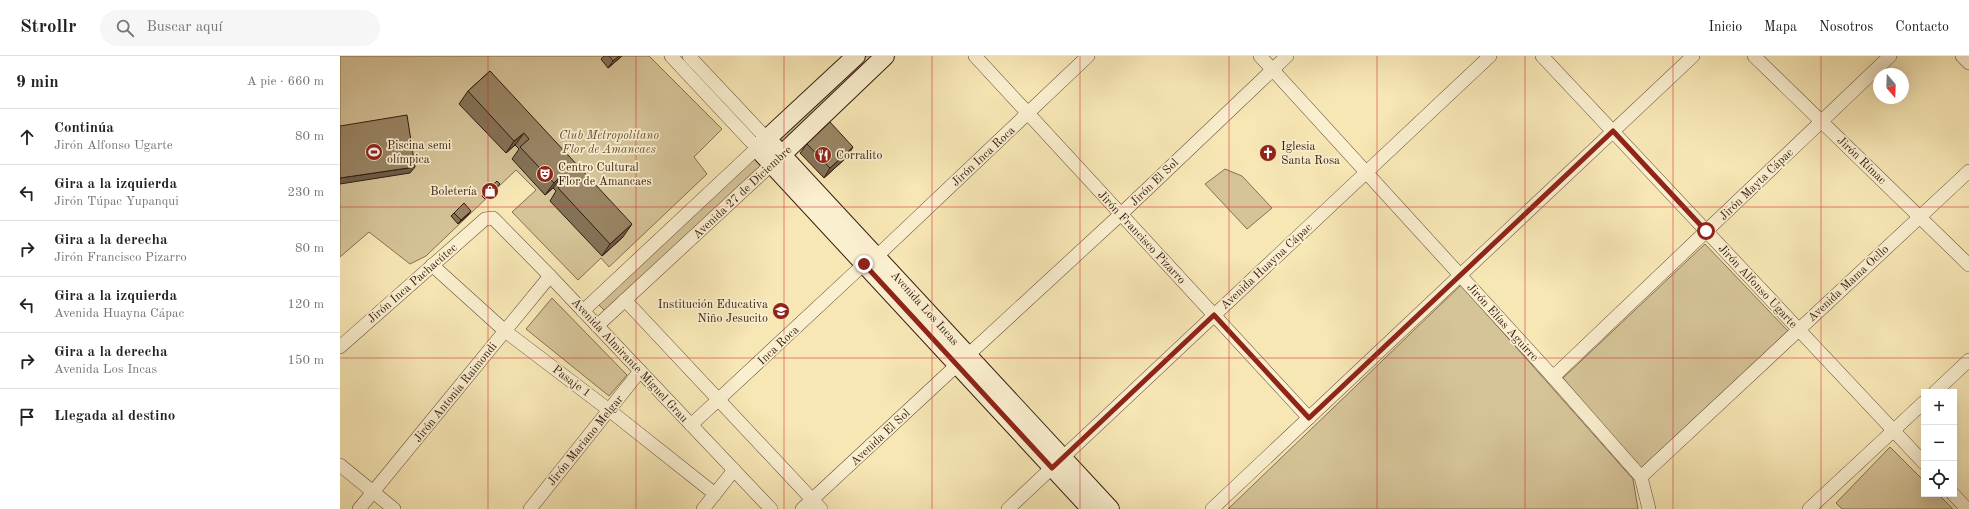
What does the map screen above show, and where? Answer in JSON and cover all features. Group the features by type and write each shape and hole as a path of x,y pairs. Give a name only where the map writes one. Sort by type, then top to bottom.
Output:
{"street":[{"name":"Avenida Los Incas","path":"671,56 762,143 871,260 1057,463 1091,509"},
{"name":"Avenida Los Incas","path":"689,56 762,143"},
{"name":"Avenida 27 de Diciembre","path":"583,311 856,56"},
{"name":"Avenida 27 de Diciembre","path":"597,326 777,159 885,56"},
{"name":"Jirón Francisco Pizarro","path":"976,56 1309,418"},
{"name":"Jirón Inca Roca","path":"871,260 1088,56"},
{"name":"Jirón Elías Aguirre","path":"1260,56 1553,377 1641,477 1649,509"},
{"name":"Jirón El Sol","path":"962,360 1121,214 1287,56"},
{"name":"Avenida Huayna Cápac","path":"1008,509 1490,56"},
{"name":"Jirón Alfonso Ugarte","path":"1542,56 1922,461"},
{"path":"1212,509 1693,56"},
{"name":"Jirón Rímac","path":"1754,56 1969,265"},
{"name":"Jirón Mayta Cápac","path":"1553,377 1890,56"},
{"path":"1962,56 1969,63"},
{"name":"Avenida Mama Ocllo","path":"1641,477 1919,216 1969,171"},
{"name":"Avenida Almirante Miguel Grau","path":"485,219 496,219 771,509"},
{"name":"Jirón Inca Pachacútec","path":"340,347 485,219"},
{"name":"Inca Roca","path":"691,425 871,260"},
{"name":"Pasaje 1","path":"432,265 505,331 610,410 715,494"},
{"name":"Jirón Antonia Raimondi","path":"359,509 550,276"},
{"path":"625,300 816,504"},
{"name":"Avenida El Sol","path":"802,509 816,504 962,360"},
{"path":"1938,389 1969,360"},
{"name":"Jirón Mariano Melgar","path":"530,509 640,371"},
{"path":"1810,509 1921,405"},
{"name":"Avenida Los Incas","path":"1057,463 1110,509"},
{"path":"340,465 394,509"},
{"path":"703,509 734,470"},
{"path":"1956,497 1967,509"}],"green space":[{"name":"Club Metropolitano Flor de Amancaes","path":"340,56 649,56 722,129 694,157 707,174 609,267 601,258 578,280 512,212 536,190 516,170 426,256 410,264 369,232 340,257"},
{"path":"863,56 878,56 780,147 773,140"},
{"path":"756,156 765,165 606,312 598,304"},
{"path":"1225,169 1242,176 1272,208 1247,229 1205,184"},
{"path":"1705,244 1788,331 1640,469 1563,378"},
{"path":"1461,285 1633,479 1638,509 1228,509"},
{"path":"552,298 627,375 609,396 526,329"},
{"path":"1890,447 1921,478 1921,497 1941,497 1953,509 1842,509 1836,503"}],"building":[{"path":"609,56 619,56 613,61"},
{"path":"490,71 632,224 610,244 558,188 567,180 562,175 554,183 520,147 529,139 524,133 514,141 468,91"},
{"name":"Piscina semi olímpica","path":"407,115 415,167 340,178 340,126"},
{"path":"830,122 853,147 830,168 807,144"},
{"path":"497,181 500,184 487,195 484,193"},
{"path":"464,203 471,211 461,220 454,213"}],"place":[{"name":"Piscina semi olímpica","path":"374,152"},
{"name":"Iglesia Santa Rosa","path":"1268,153"},
{"name":"Corralito","path":"823,155"},
{"name":"Centro Cultural Flor de Amancaes","path":"545,174"},
{"name":"Boletería","path":"490,191"},
{"name":"Institución Educativa Niño Jesucito","path":"781,311"}],"route":[{"path":"864,264 1052,468 1214,315 1309,418 1613,131 1706,231"}]}
